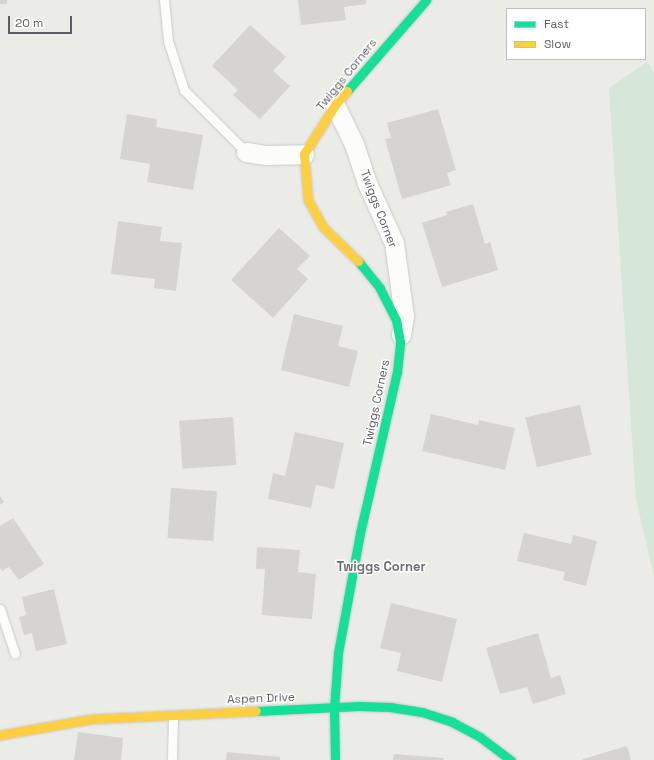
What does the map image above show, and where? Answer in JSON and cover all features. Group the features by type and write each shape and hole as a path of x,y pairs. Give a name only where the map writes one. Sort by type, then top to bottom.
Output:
{"street":[{"name":"Twiggs Corners","path":"335,760 334,708 338,653 385,420 397,372 400,342 396,320 380,288 359,262 323,227 308,200 304,154 335,105 426,0"},
{"name":"Twiggs Corner","path":"335,105 354,144 367,183 394,243 404,316 400,342"},
{"path":"246,152 265,155 304,154"},
{"name":"Aspen Drive","path":"0,735 91,719 359,706 390,707 422,712 452,722 480,737 511,760"}],"lane":[{"path":"164,0 168,41 184,90 246,152"},
{"path":"0,609 15,654"},
{"path":"172,760 174,714"}],"green space":[{"path":"647,62 654,72 654,577 636,499 609,88"}],"building":[{"path":"0,0 7,0 7,4 0,4"},
{"path":"298,0 366,0 366,4 344,7 346,20 301,25"},
{"path":"250,25 286,57 273,71 290,86 260,119 233,95 238,90 212,66"},
{"path":"438,109 456,170 447,173 451,185 402,199 385,139 391,138 387,123"},
{"path":"127,114 157,119 156,127 203,135 193,190 147,182 150,164 120,159"},
{"path":"473,204 485,244 490,242 498,270 442,287 422,223 447,215 446,212"},
{"path":"118,221 162,227 160,241 182,243 176,291 154,288 155,279 111,274"},
{"path":"279,228 310,256 297,269 308,279 273,318 231,280"},
{"path":"294,314 343,326 338,346 358,351 349,387 281,370"},
{"path":"580,405 591,455 537,467 525,418"},
{"path":"431,414 478,425 479,420 515,428 505,470 422,451"},
{"path":"233,417 236,465 182,469 179,421"},
{"path":"295,432 344,443 334,489 316,485 311,508 268,499 273,473 285,476"},
{"path":"171,488 217,491 213,541 168,538"},
{"path":"0,496 4,502 0,505"},
{"path":"13,518 44,564 19,580 9,567 2,571 0,568 0,526"},
{"path":"524,533 571,544 573,535 597,541 586,586 563,580 565,572 517,561"},
{"path":"257,547 300,550 298,572 316,574 312,619 262,615 265,569 256,569"},
{"path":"54,589 67,644 36,651 32,633 24,635 19,617 26,615 22,597"},
{"path":"391,603 457,619 442,682 397,671 401,653 380,648"},
{"path":"538,633 551,678 560,675 566,694 533,704 527,687 500,694 486,648"},
{"path":"78,732 123,738 121,760 74,760"},
{"path":"627,746 631,760 583,760 583,759"},
{"path":"227,752 280,757 280,760 226,760"},
{"path":"394,754 444,758 443,760 393,760"}],"traffic: fast":[{"path":"347,91 426,0"},
{"path":"335,760 334,708 338,653 360,533 397,372 400,342 396,320 380,288 358,261"},
{"path":"256,711 359,706 390,707 422,712 452,722 480,737 511,760"}],"traffic: slow":[{"path":"347,91 335,105 304,154 308,200 323,227 358,261"},
{"path":"0,735 91,719 256,711"}],"district":[{"name":"Twiggs Corner","path":"381,567"}]}
